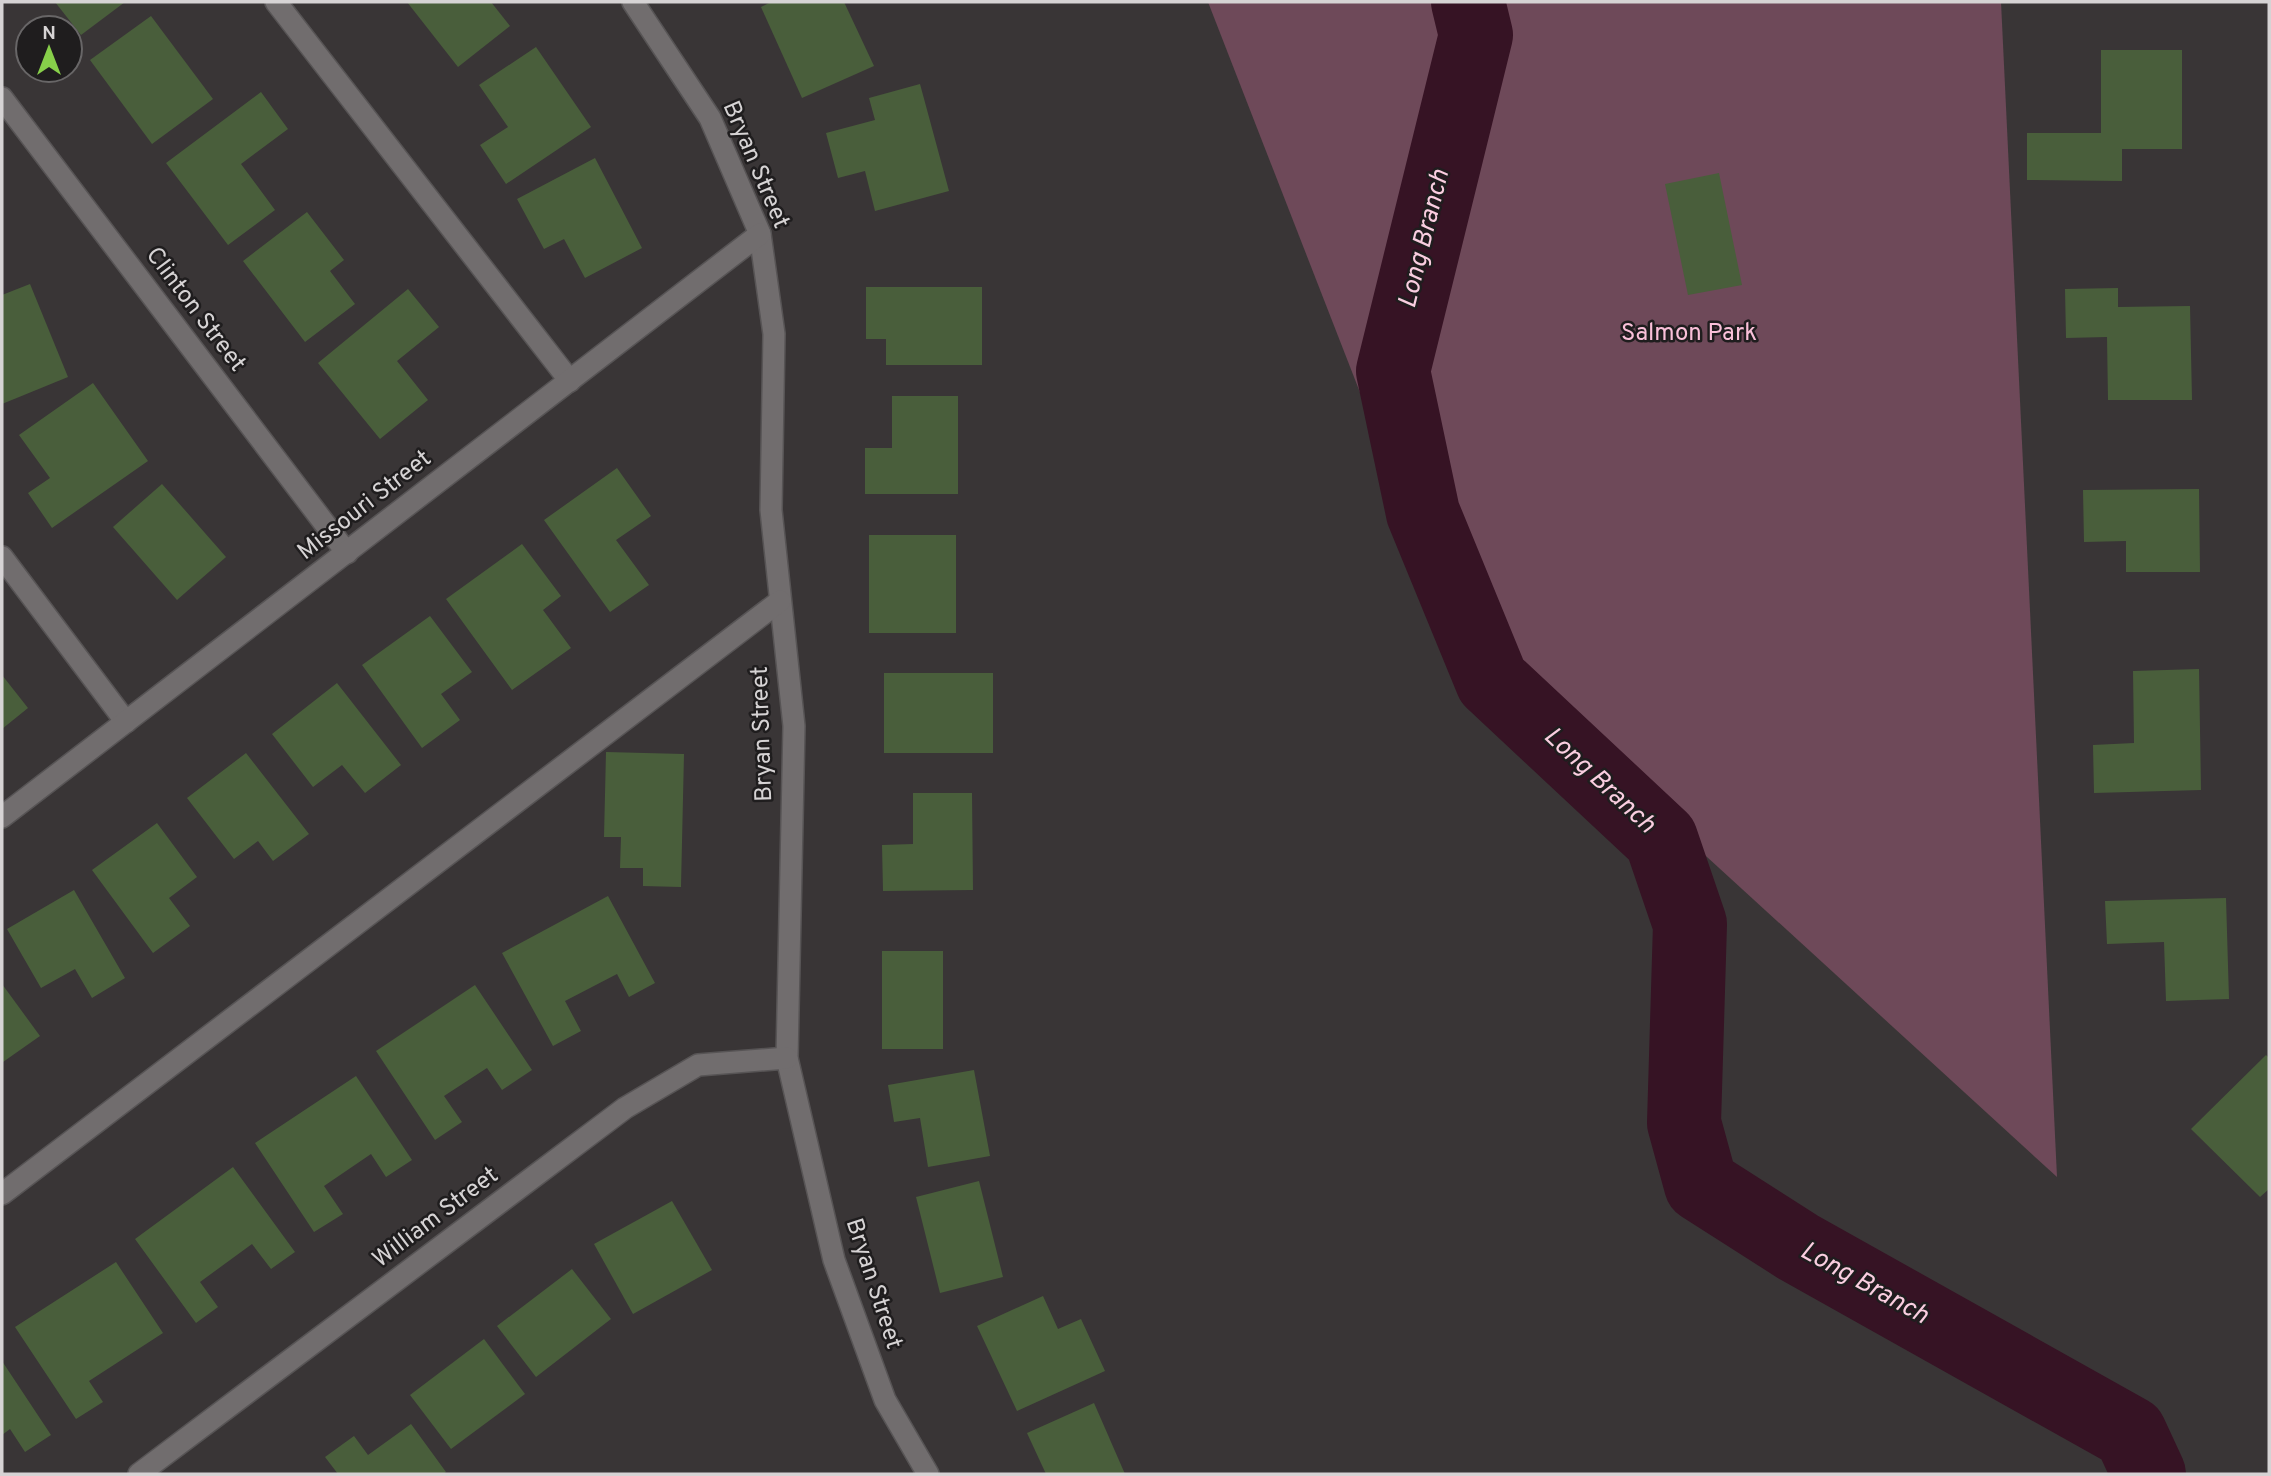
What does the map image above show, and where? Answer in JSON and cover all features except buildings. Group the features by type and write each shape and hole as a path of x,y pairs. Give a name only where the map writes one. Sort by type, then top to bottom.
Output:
{"street":[{"path":"276,2 570,381"},
{"name":"Bryan Street","path":"633,2 710,118 760,234 774,334 771,510 794,726 787,1058 834,1261 885,1400 928,1474"},
{"name":"Clinton Street","path":"2,98 347,553"},
{"name":"Missouri Street","path":"2,817 760,234"},
{"path":"2,557 126,722"},
{"path":"2,1194 780,601"},
{"name":"William Street","path":"139,1474 625,1108 698,1065 787,1058"}],"green space":[{"name":"Salmon Park","path":"1208,2 2001,2 2057,1177 1449,621"}],"waterway":[{"name":"Long Branch","path":"1468,2 1476,35 1393,371 1423,513 1492,681 1661,839 1690,924 1684,1123 1701,1185 1798,1247 2130,1433 2149,1474"}]}
